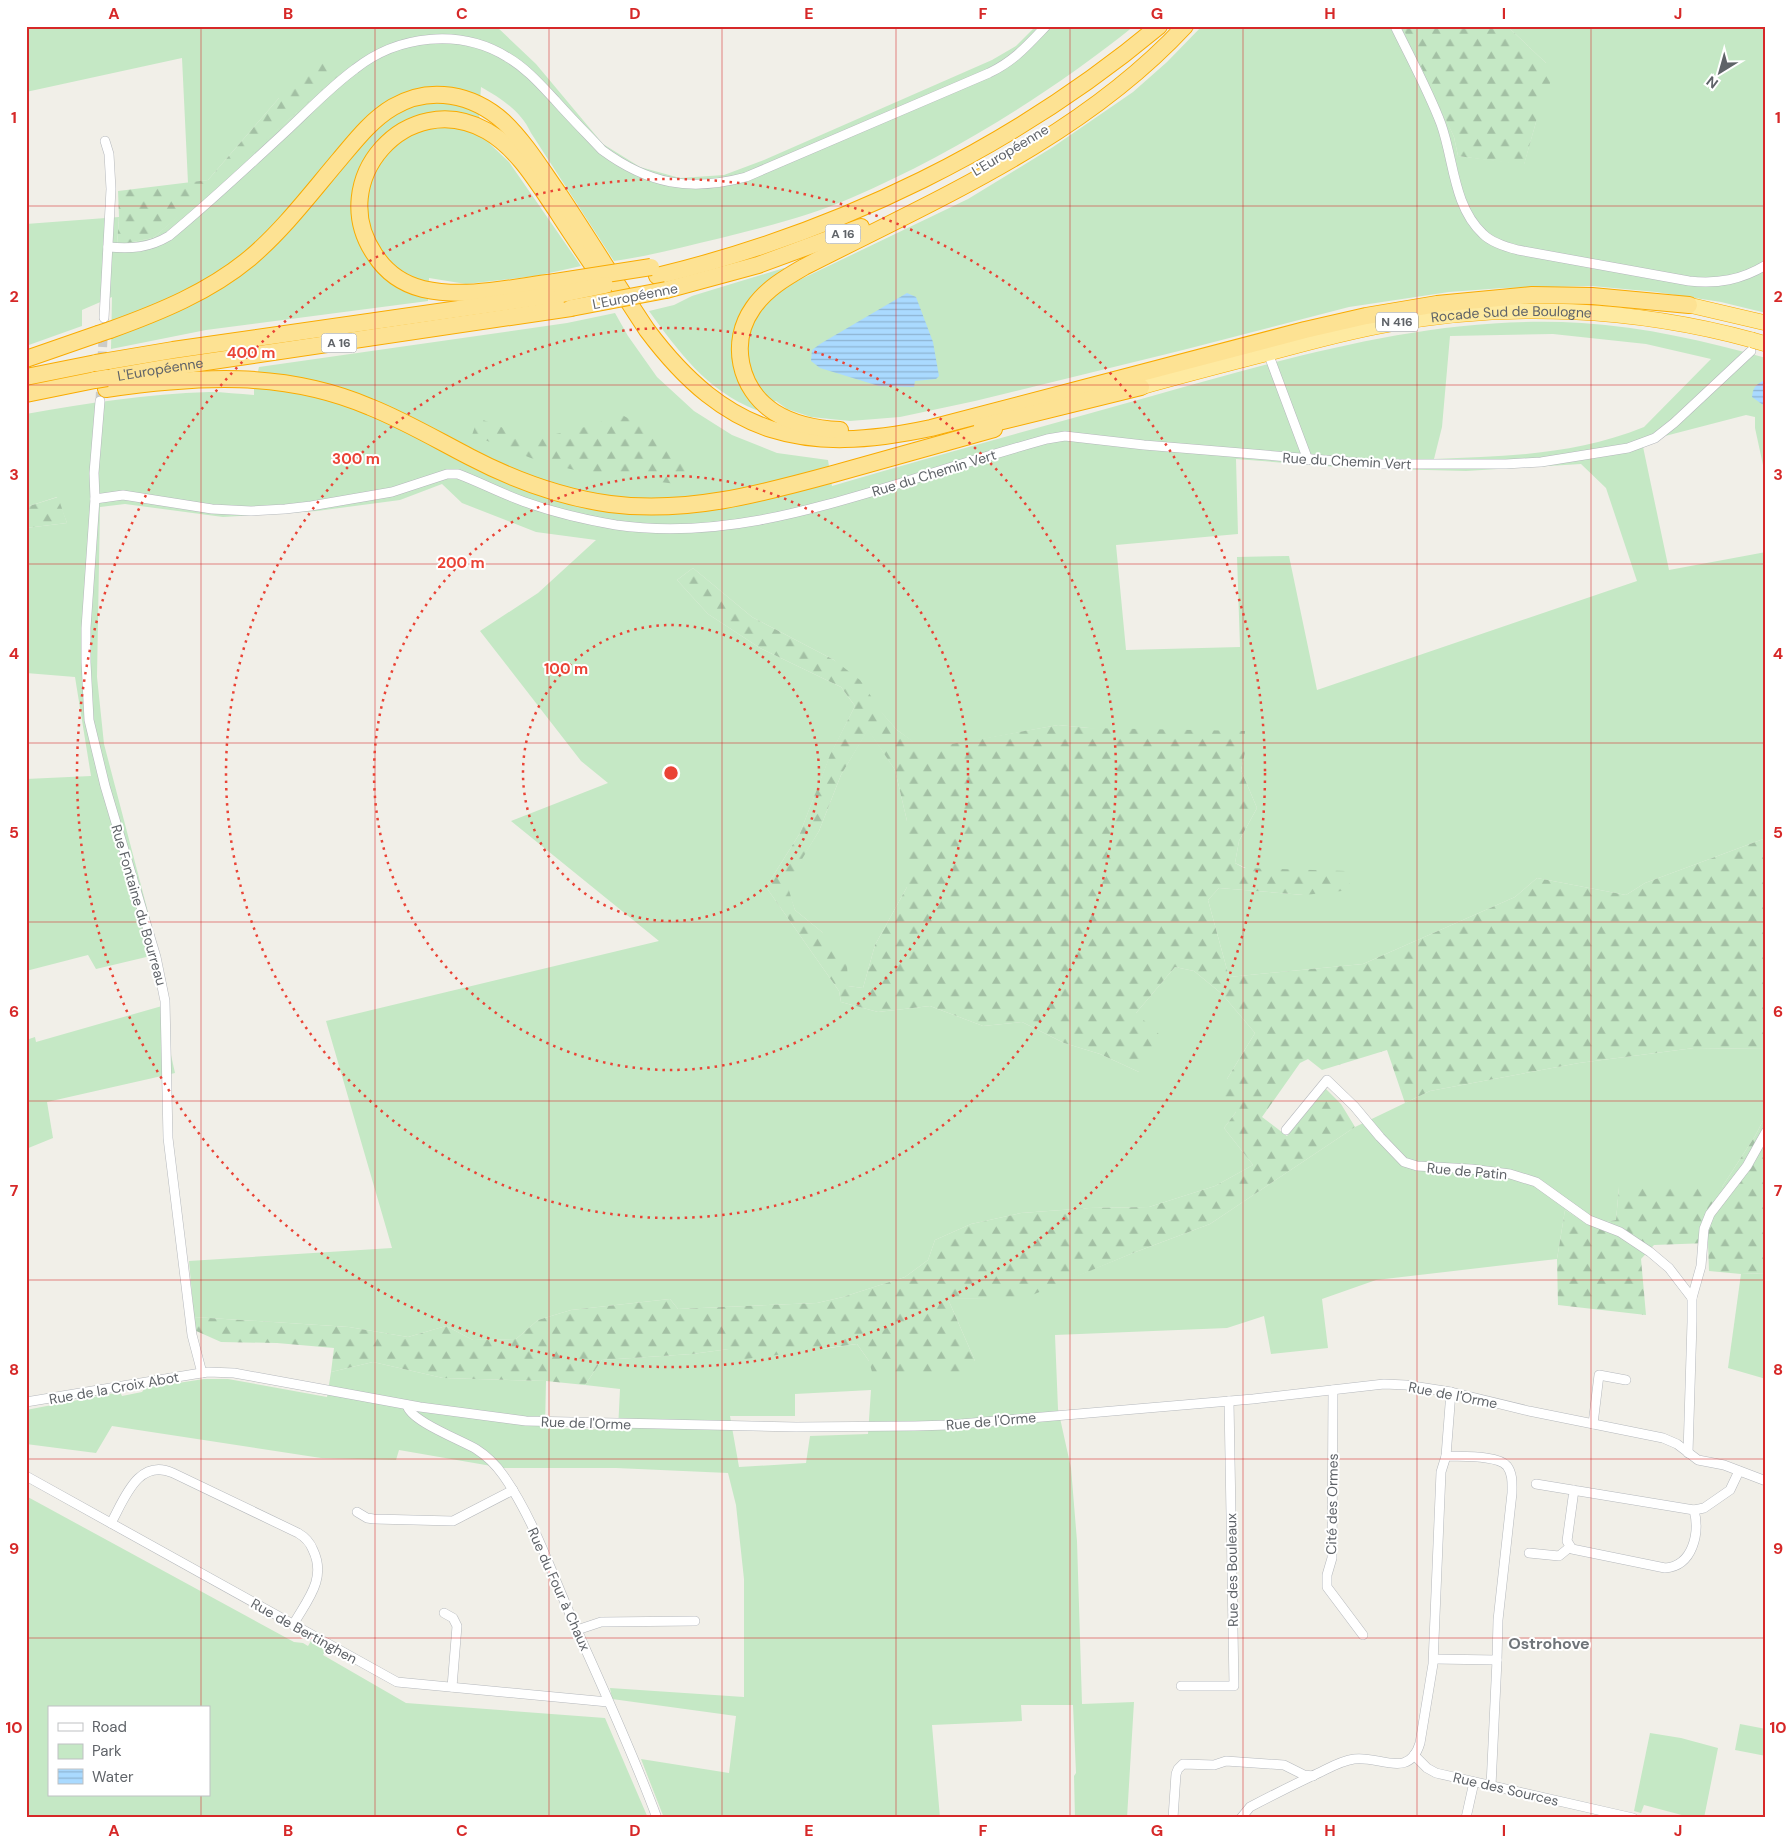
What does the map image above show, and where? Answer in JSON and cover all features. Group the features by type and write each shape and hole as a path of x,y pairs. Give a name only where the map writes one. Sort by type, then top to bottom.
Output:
{"highway":[{"name":"L'Européenne","path":"26,377 190,347 654,271 842,217 919,182 1006,134 1070,93 1159,26"},
{"name":"L'Européenne","path":"26,394 101,388 165,368 571,308 666,290 722,276 806,249 870,223 931,194 1009,152 1052,125 1132,68 1181,26"},
{"path":"1047,397 918,422 887,426 834,430 802,424 774,411 754,393 747,382 740,359 741,332 753,308 771,288 784,279 1026,152 1108,97 1152,60 1186,26"},
{"path":"26,359 104,327 147,316 185,300 206,288 237,268 274,236 372,123 393,107 404,102 417,97 443,94 466,98 478,103 506,124 548,178 638,316 664,352 701,390 744,418 776,431 807,438 837,440 870,439 931,428 1305,330 1366,316 1437,304 1532,295 1592,296 1689,305 1766,323"},
{"path":"559,288 450,292 424,289 397,277 383,266 371,250 361,222 360,190 368,167 375,155 403,130 424,122 436,120 457,121 475,125 499,140 510,149 530,173 630,322 654,356 672,377 693,397 716,414 743,429 770,440 814,450 868,450 936,437 1089,400"},
{"name":"Rocade Sud de Boulogne","path":"1141,386 1329,336 1389,324 1438,317 1519,311 1630,316 1697,327 1756,345"},
{"path":"26,403 101,388 162,382 225,378 270,380 311,387 370,406 471,458 536,486 568,496 608,504 666,507 727,500 778,489 1141,386"}],"street":[{"path":"108,247 140,248 159,242 169,236 355,68 389,49 407,43 432,39 459,39 494,50 521,66 602,150 614,159 629,168 662,181 692,185 729,182 746,177 1004,66 1014,59 1046,26"},
{"path":"1395,26 1441,124 1449,149 1456,185 1465,208 1484,235 1505,247 1518,250 1704,283 1740,278 1766,265"},
{"path":"104,327 111,174 109,154 105,141"},
{"name":"Rue du Chemin Vert","path":"95,499 123,495 212,509 251,511 285,509 392,492 447,474 458,474 530,504 577,517 624,526 680,530 743,524 794,513 1047,439 1065,436 1308,460 1374,464 1506,464 1574,458 1628,448 1655,438 1665,431 1756,345"},
{"path":"1268,353 1308,460"},
{"name":"Rue Fontaine du Bourreau","path":"101,388 94,473 95,499 86,628 89,720 102,775 156,957 166,1001 168,1138 192,1335 202,1373"},
{"name":"Rue de Patin","path":"1286,1130 1326,1080 1354,1106 1404,1162 1417,1166 1471,1169 1510,1174 1536,1182 1588,1220 1620,1232 1650,1252 1669,1268 1692,1298"},
{"path":"1688,1454 1692,1298 1701,1266 1704,1229 1707,1220 1747,1166 1766,1132"},
{"name":"Rue de la Croix Abot","path":"26,1402 202,1373"},
{"name":"Rue de l'Orme","path":"202,1373 234,1373 408,1405 480,1416 538,1421 712,1426 915,1426 1229,1401 1394,1384 1451,1392 1529,1411 1663,1438 1672,1441 1698,1460 1722,1464 1766,1482"},
{"path":"1593,1424 1599,1375 1626,1380"},
{"name":"Cité des Ormes","path":"1333,1390 1332,1558 1326,1583 1332,1596 1363,1635"},
{"path":"1241,1818 1250,1807 1340,1762 1353,1759 1368,1759 1400,1764 1414,1755 1420,1742 1434,1659 1441,1472 1446,1456 1451,1392"},
{"name":"Rue des Bouleaux","path":"1180,1686 1234,1686 1229,1401"},
{"name":"Rue du Four à Chaux","path":"408,1405 410,1411 424,1422 485,1456 496,1466 513,1490 577,1630 657,1818"},
{"path":"1446,1456 1498,1460 1507,1466 1512,1483 1498,1620 1491,1786"},
{"path":"111,1524 135,1480 146,1472 161,1470 173,1473 298,1533 307,1540 312,1548 316,1557 318,1572 315,1585 293,1624"},
{"path":"1536,1484 1694,1510 1704,1508 1730,1490 1739,1471"},
{"name":"Rue de Bertinghen","path":"26,1476 397,1682 608,1702"},
{"path":"357,1512 367,1518 374,1519 453,1521 513,1490"},
{"path":"1574,1490 1567,1541 1570,1547 1576,1551 1642,1565 1669,1568 1684,1560 1692,1549 1697,1533 1694,1510"},
{"path":"1529,1553 1559,1556 1570,1547"},
{"path":"444,1613 453,1618 457,1626 452,1688"},
{"path":"577,1630 601,1622 695,1621"},
{"path":"1434,1659 1496,1660"},
{"name":"Rue des Sources","path":"1414,1755 1436,1773 1633,1818"},
{"path":"1173,1818 1176,1774 1183,1764 1214,1765 1224,1761 1284,1765 1304,1776 1313,1776"},
{"path":"1466,1818 1474,1782"}],"green space":[{"path":"26,26 496,26 536,64 603,144 640,167 680,178 724,175 764,160 992,60 1016,46 1036,26 1134,26 1034,99 962,143 851,198 803,216 754,230 655,254 614,261 522,118 503,101 481,87 479,116 490,144 509,162 581,266 536,276 466,284 429,278 428,301 206,330 111,349 112,297 82,310 82,326 26,346 26,224 119,217 117,245 153,238 297,112 279,98 208,180 188,183 182,58 26,92"},
{"path":"1202,26 1404,26 1454,137 1458,156 1524,164 1536,122 1546,63 1507,26 1766,26 1766,313 1721,302 1656,292 1592,286 1503,288 1449,292 1349,307 975,401 900,417 850,421 811,417 787,409 776,401 756,410 738,402 708,381 695,368 671,341 649,311 674,305 692,296 784,268 793,283 968,199 1053,147 1133,92 1167,62"},
{"path":"1402,26 1507,26 1546,63 1552,78 1536,122 1524,165 1458,156 1454,137"},
{"path":"329,57 345,69 217,184 153,238 117,245 118,191 208,180 279,98"},
{"path":"615,313 628,336 657,377 694,411 732,435 777,453 828,460 832,486 1257,367 1311,353 1418,332 1472,325 1527,322 1582,323 1675,336 1766,358 1766,479 1755,428 1755,417 1746,415 1642,442 1669,570 1766,552 1766,838 1645,883 1626,895 1537,878 1515,897 1363,964 1229,977 1208,900 1219,888 1304,895 1235,863 1239,841 1257,808 1241,770 1245,753 1089,728 1058,725 924,750 897,730 834,660 752,617 693,568 677,580 708,614 760,648 841,687 855,706 830,756 800,833 766,887 839,991 841,1002 878,1012 930,1006 983,1026 1022,1022 1064,1043 1100,1054 1139,1072 1136,1013 1175,967 1194,971 1222,994 1255,1033 1227,1079 1236,1112 1224,1128 1253,1165 1215,1186 1149,1207 1089,1208 1021,1213 971,1224 935,1240 928,1260 905,1277 843,1297 817,1303 678,1309 670,1299 571,1310 538,1320 516,1339 473,1340 446,1326 408,1337 349,1327 194,1317 189,1261 392,1248 326,1021 659,941 511,821 608,783 581,761 480,631 538,593 596,540 536,532 462,503 442,484 400,500 317,511 223,517 125,504 100,507 97,677 104,744 159,954 96,969 88,955 26,971 26,779 91,776 75,677 26,673 26,528 67,523 57,497 26,507 26,414 94,403 163,395 209,392 254,395 259,367 567,323","holes":["1553,334 1646,344 1711,359 1644,427 1618,436 1567,449 1515,455 1434,459 1442,427 1450,336","1236,459 1349,468 1466,471 1581,464 1606,488 1637,581 1317,690 1289,556 1237,557 1240,647 1126,650 1116,545 1238,534"]},
{"path":"622,415 651,430 697,465 676,484 583,472 541,462 472,435 478,418 532,439 575,430"},
{"path":"58,497 67,523 26,528 26,507"},
{"path":"693,568 752,617 834,660 860,680 883,714 897,730 924,749 1058,725 1089,728 1245,731 1245,753 1241,770 1257,808 1239,841 1235,863 1244,868 1346,871 1351,890 1304,895 1219,888 1208,900 1229,977 1363,964 1515,897 1537,878 1626,895 1645,883 1766,838 1766,1049 1694,1048 1579,1063 1430,1091 1405,1103 1387,1050 1322,1070 1308,1059 1300,1063 1262,1117 1287,1136 1326,1089 1341,1104 1355,1127 1210,1224 1133,1253 1025,1298 948,1299 975,1361 966,1373 872,1372 869,1361 857,1344 739,1360 729,1349 692,1354 602,1360 585,1385 546,1381 443,1378 373,1362 331,1372 334,1348 277,1343 221,1342 194,1330 194,1317 349,1327 408,1337 446,1326 473,1340 516,1339 538,1320 571,1310 670,1299 678,1309 817,1303 843,1297 905,1277 928,1260 935,1240 971,1224 1021,1213 1089,1208 1149,1207 1215,1186 1253,1165 1224,1128 1236,1112 1219,1098 1227,1079 1255,1033 1222,994 1194,971 1175,967 1136,1013 1162,1037 1139,1072 1100,1054 1064,1043 1022,1022 983,1026 930,1006 878,1012 841,1002 839,991 766,887 800,833 830,755 855,706 841,687 760,648 708,614 677,580","holes":["868,730 895,770 907,821 907,887 875,945 863,988 848,986 847,963 822,932 795,910 787,884 819,831 841,775"]},
{"path":"868,729 895,770 907,821 907,887 875,945 863,988 848,986 822,932 795,910 786,884 819,831 841,775"},
{"path":"169,1004 171,1055 175,1073 47,1102 53,1138 26,1149 26,1040 35,1037 36,1042"},
{"path":"1694,1048 1766,1049 1766,1115 1755,1136 1722,1187 1619,1187 1616,1220 1589,1225 1565,1210 1557,1259 1376,1280 1322,1299 1328,1348 1271,1354 1264,1316 1227,1328 1055,1335 1058,1409 1071,1468 1077,1541 1082,1704 1134,1702 1127,1818 1075,1818 1074,1776 1076,1773 1073,1705 1021,1705 1022,1721 932,1725 940,1818 664,1818 641,1759 729,1773 736,1716 612,1699 610,1688 744,1697 744,1579 736,1505 728,1473 616,1468 503,1468 399,1450 396,1460 321,1458 112,1426 96,1453 26,1444 26,1410 120,1392 122,1396 142,1392 145,1388 204,1379 228,1379 327,1397 331,1372 373,1362 443,1378 546,1381 545,1428 618,1430 620,1389 585,1385 602,1360 692,1354 729,1349 823,1349 857,1344 869,1361 975,1361 948,1299 1025,1297 1210,1224 1355,1127 1430,1091 1579,1063","holes":["871,1390 868,1434 810,1436 806,1463 739,1467 730,1416 795,1416 795,1394"]},
{"path":"1766,1115 1766,1273 1741,1274 1709,1271 1708,1243 1654,1245 1641,1259 1646,1315 1558,1305 1557,1259 1565,1210 1589,1225 1616,1220 1619,1187 1722,1187 1755,1136"},
{"path":"1766,1273 1766,1379 1728,1368 1741,1274"},
{"path":"26,1496 294,1642 303,1643 308,1646 311,1641 326,1650 323,1655 406,1703 605,1718 648,1818 26,1818"},
{"path":"1740,1724 1766,1729 1766,1756 1735,1750"},
{"path":"1650,1733 1681,1738 1718,1748 1704,1818 1693,1818 1644,1805 1641,1813 1634,1811"}],"water":[{"path":"907,293 916,297 933,342 939,376 936,379 915,381 914,387 879,386 820,368 811,361 812,350 820,344"},
{"path":"1763,381 1766,382 1766,407 1752,397 1755,387"}],"tunnel":[{"path":"100,401 104,318"}],"district":[{"name":"Ostrohove","path":"1549,1643"}]}
